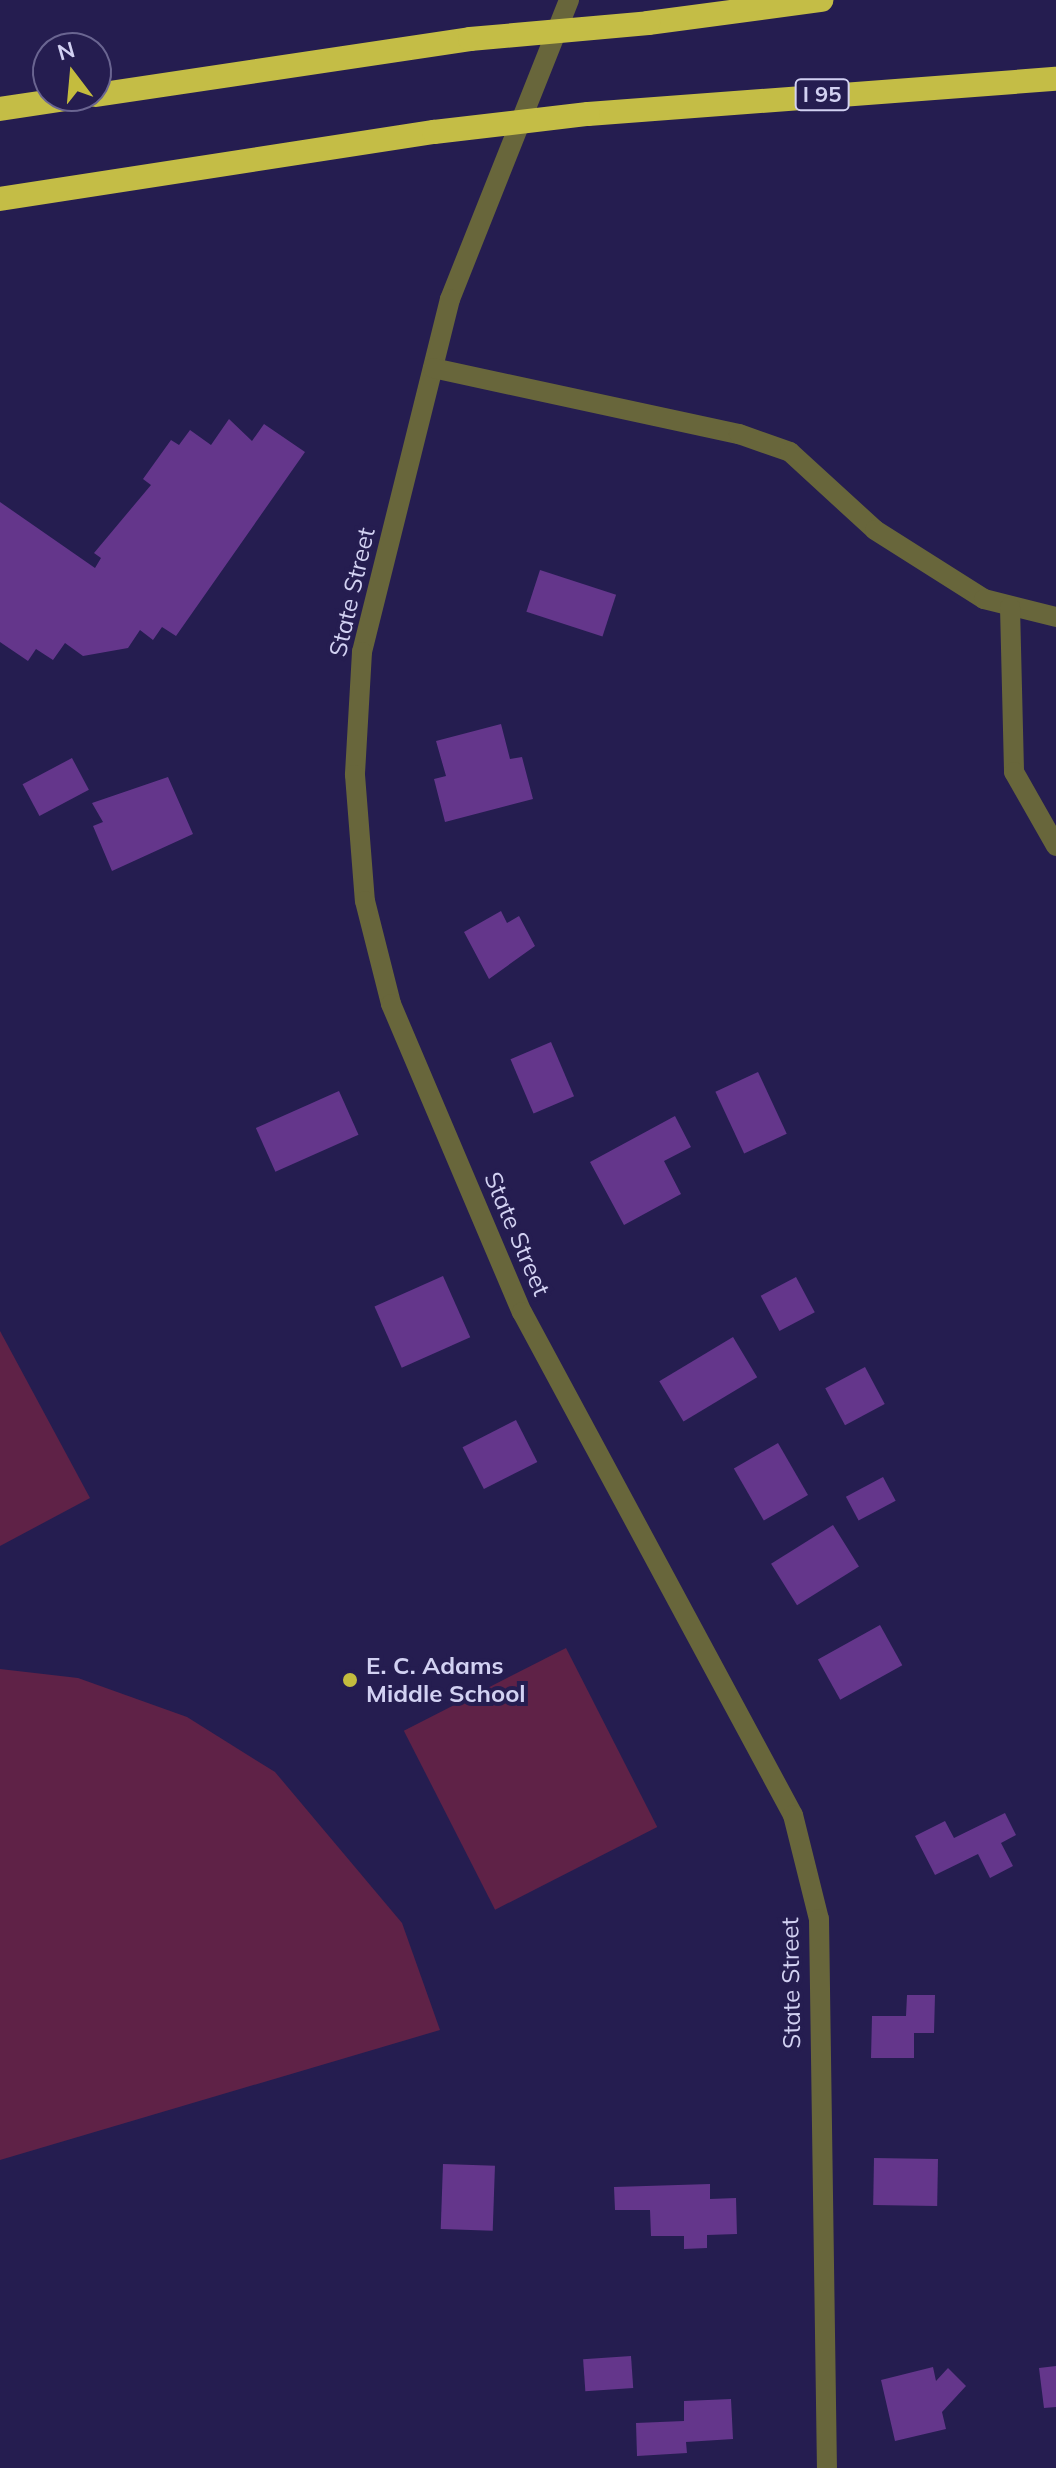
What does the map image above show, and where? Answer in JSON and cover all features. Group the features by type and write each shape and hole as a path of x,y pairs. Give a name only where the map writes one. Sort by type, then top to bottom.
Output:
{"highway":[{"path":"112,93 470,39 648,23 821,0"},
{"name":"I 95","path":"0,199 434,132 588,114 1056,79"},
{"path":"0,109 32,104"}],"street":[{"name":"State Street","path":"569,0 450,299 358,683 355,775 365,901 391,1004 522,1312 793,1815 819,1919 827,2468"},
{"path":"433,368 739,434 790,452 875,530 984,599 1056,617"},
{"path":"1010,607 1014,772 1056,846"}],"shaded area":[{"path":"0,1331 90,1498 0,1546"},
{"path":"566,1648 657,1827 495,1910 404,1731"},
{"path":"0,1669 78,1678 187,1717 275,1772 402,1923 440,2030 0,2160"}],"building":[{"path":"229,419 252,441 264,424 305,452 176,636 162,627 153,640 140,630 128,648 83,656 65,643 53,660 36,649 28,661 0,642 0,502 95,568 101,558 94,553 151,485 143,479 171,440 179,445 190,430 211,445"},
{"path":"540,570 616,595 602,637 526,612"},
{"path":"501,724 510,759 522,757 533,799 445,822 434,779 446,776 436,741"},
{"path":"72,758 89,790 39,816 23,784"},
{"path":"168,777 193,834 112,871 93,826 103,822 92,803"},
{"path":"501,911 507,923 519,916 535,946 489,979 464,932"},
{"path":"551,1042 574,1096 534,1114 510,1059"},
{"path":"758,1072 787,1134 744,1153 715,1092"},
{"path":"339,1091 359,1135 275,1172 256,1128"},
{"path":"675,1116 691,1147 664,1161 681,1194 624,1225 590,1162"},
{"path":"443,1276 470,1337 402,1368 374,1307"},
{"path":"796,1277 815,1312 779,1331 761,1296"},
{"path":"733,1337 757,1377 683,1422 659,1381"},
{"path":"865,1367 885,1404 845,1425 825,1388"},
{"path":"516,1420 537,1462 484,1489 463,1447"},
{"path":"778,1443 808,1495 764,1520 734,1468"},
{"path":"883,1477 896,1501 859,1521 846,1497"},
{"path":"833,1525 859,1567 797,1605 771,1564"},
{"path":"880,1625 902,1665 840,1700 818,1659"},
{"path":"1005,1813 1016,1835 1001,1843 1013,1866 990,1878 978,1854 935,1875 915,1836 945,1821 954,1838"},
{"path":"907,1995 935,1995 934,2033 914,2033 914,2058 871,2058 872,2016 906,2016"},
{"path":"874,2158 938,2159 937,2206 873,2205"},
{"path":"443,2164 495,2166 493,2231 441,2229"},
{"path":"710,2184 710,2199 736,2198 737,2234 707,2235 707,2248 684,2249 684,2236 651,2236 650,2210 615,2210 614,2187"},
{"path":"631,2356 633,2388 585,2391 583,2359"},
{"path":"1056,2366 1056,2407 1044,2408 1039,2368"},
{"path":"933,2367 936,2381 948,2368 966,2386 942,2412 946,2429 895,2441 881,2380"},
{"path":"731,2399 733,2439 686,2442 687,2453 637,2456 636,2423 684,2421 684,2401"}],"place":[{"name":"E. C. Adams Middle School","path":"350,1680"}]}
